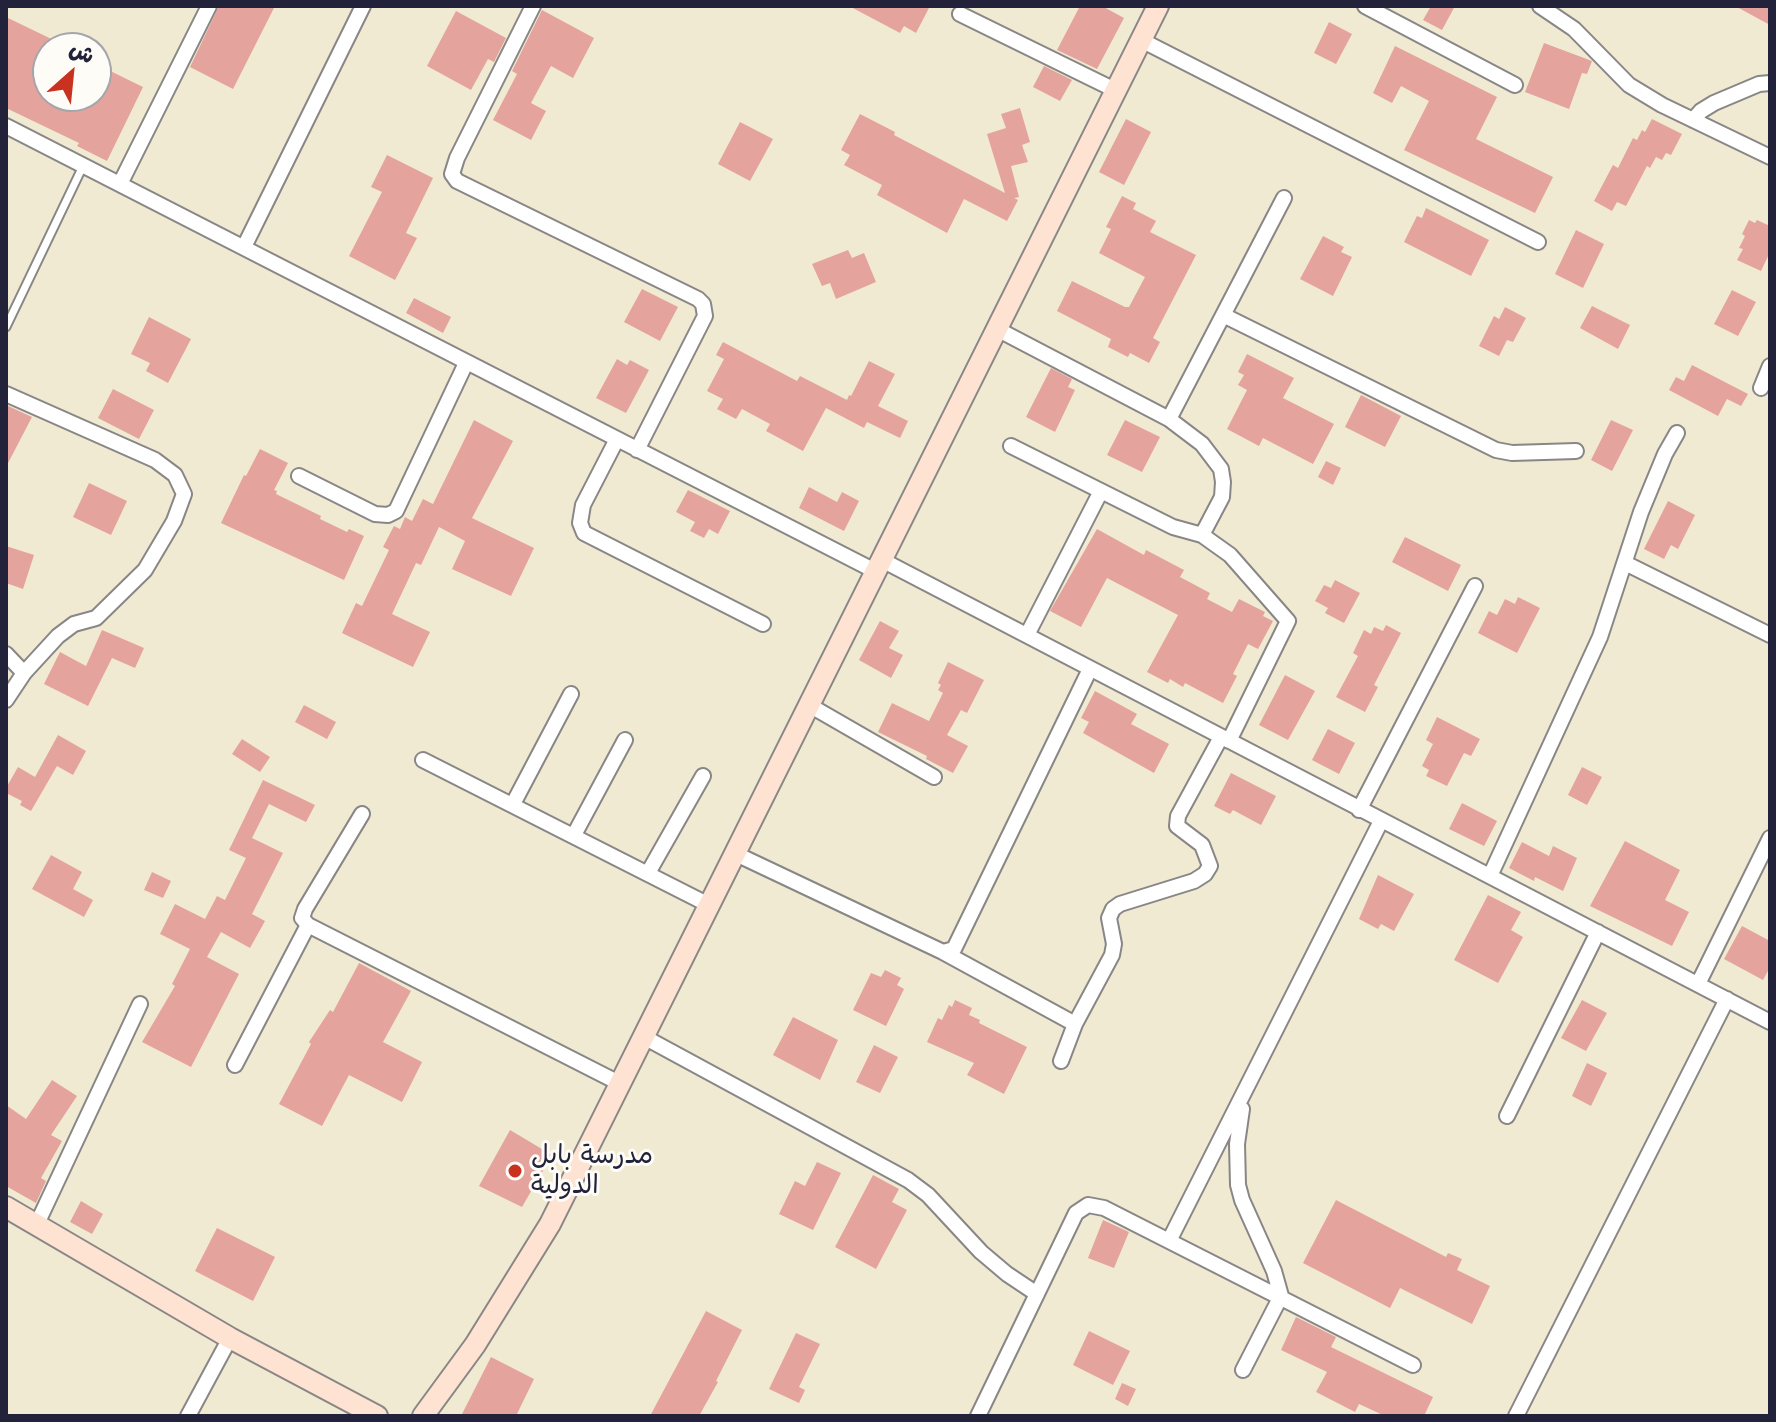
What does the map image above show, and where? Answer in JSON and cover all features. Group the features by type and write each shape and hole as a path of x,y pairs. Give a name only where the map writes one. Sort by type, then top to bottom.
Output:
{"main road":[{"path":"423,1416 475,1345 550,1224 1157,6"},
{"path":"6,1207 230,1338 377,1416"}],"street":[{"path":"120,184 209,6"},
{"path":"244,247 363,6"},
{"path":"533,6 457,158 452,174 457,181 703,304 705,316 637,450"},
{"path":"1365,6 1515,85"},
{"path":"1540,6 1574,29 1629,85 1770,157"},
{"path":"960,14 1115,90"},
{"path":"1141,40 1538,242"},
{"path":"1693,120 1714,103 1759,84 1770,83"},
{"path":"6,126 637,450 1027,635 1770,1022"},
{"path":"1169,419 1284,198"},
{"path":"1223,315 1496,450 1512,453 1576,451"},
{"path":"995,328 1169,419 1202,444 1221,469 1223,482 1222,497 1202,535"},
{"path":"299,476 375,514 388,515 396,511 466,363"},
{"path":"1761,388 1770,366"},
{"path":"6,394 155,460 175,475 184,494 174,521 145,570 96,618 74,624 58,636 24,673 6,700"},
{"path":"1490,876 1600,637 1652,483 1677,433"},
{"path":"617,439 583,505 580,523 584,533 763,624"},
{"path":"1011,446 1173,527 1202,535 1230,555 1288,621 1225,739 1178,816 1177,826 1202,845 1210,866 1205,874 1194,881 1120,904 1113,909 1109,918 1114,944 1112,955 1075,1024 1061,1061"},
{"path":"1027,635 1101,491"},
{"path":"1625,563 1770,635"},
{"path":"1359,810 1475,586"},
{"path":"6,654 24,673"},
{"path":"943,952 954,949 960,939 1090,669"},
{"path":"513,804 571,694"},
{"path":"809,705 934,777"},
{"path":"574,835 625,740"},
{"path":"423,760 709,905"},
{"path":"648,873 703,776"},
{"path":"362,814 305,909 302,918 308,925 621,1084"},
{"path":"1169,1241 1313,962 1381,821"},
{"path":"1698,984 1770,838"},
{"path":"736,854 943,952 1075,1024"},
{"path":"235,1065 308,925"},
{"path":"1507,1116 1598,932"},
{"path":"1516,1416 1727,999"},
{"path":"36,1226 140,1004"},
{"path":"644,1037 908,1180 928,1195 981,1252 1037,1294"},
{"path":"1243,1370 1281,1296 1274,1271 1238,1185 1239,1123 1248,1086"},
{"path":"978,1416 1076,1213 1088,1205 1104,1208 1413,1365"},
{"path":"188,1416 230,1338"}],"lane":[{"path":"6,327 83,166"}],"building":[{"path":"219,6 275,6 233,89 190,67"},
{"path":"849,6 930,6 916,33 904,26 900,33"},
{"path":"1080,6 1102,6 1124,18 1097,69 1057,50"},
{"path":"1431,6 1455,6 1442,30 1423,20"},
{"path":"1735,6 1770,6 1770,25"},
{"path":"542,10 594,38 573,78 551,66 531,103 546,111 531,140 493,120 517,74 512,71"},
{"path":"456,11 506,38 494,62 488,59 471,90 427,66"},
{"path":"6,17 37,32 32,32 32,112 112,112 112,72 143,87 107,161 77,146 79,143 6,108"},
{"path":"1329,22 1352,34 1336,64 1314,53"},
{"path":"1544,43 1592,61 1587,74 1582,73 1569,109 1525,92"},
{"path":"1395,46 1497,97 1476,139 1553,177 1535,213 1404,150 1429,101 1401,86 1392,103 1373,93"},
{"path":"1044,66 1072,80 1060,101 1033,87"},
{"path":"1020,108 1030,142 1022,145 1028,162 1011,166 1019,197 1014,198 1018,200 1007,221 964,199 947,233 877,195 882,185 844,165 850,155 841,150 860,114 1005,193 987,134 1006,128 1001,114"},
{"path":"1126,119 1151,132 1124,185 1099,172"},
{"path":"1652,119 1682,134 1671,155 1666,153 1662,160 1656,157 1650,168 1647,166 1626,206 1617,202 1612,211 1594,201 1613,165 1618,168 1633,138 1637,140 1642,130 1645,132"},
{"path":"740,122 773,139 750,181 718,164"},
{"path":"387,155 433,178 406,233 417,238 395,280 349,256 382,192 371,187"},
{"path":"1122,196 1136,203 1133,209 1156,221 1150,232 1196,255 1153,338 1160,342 1149,363 1130,353 1128,357 1108,347 1111,339 1057,311 1072,281 1129,307 1145,277 1099,253 1111,229 1106,227"},
{"path":"1426,208 1489,240 1471,276 1404,242 1417,216 1422,218"},
{"path":"1749,220 1770,226 1770,252 1761,271 1737,260 1743,249 1739,248 1745,236 1742,234"},
{"path":"1576,230 1604,244 1583,288 1555,274"},
{"path":"1323,236 1344,247 1341,252 1352,257 1333,296 1300,279"},
{"path":"848,250 852,258 864,253 876,282 836,299 830,283 822,286 812,264"},
{"path":"642,289 678,307 660,341 624,322"},
{"path":"1732,290 1756,302 1738,336 1714,324"},
{"path":"414,298 451,317 443,333 406,313"},
{"path":"1592,306 1630,325 1618,349 1580,328"},
{"path":"1505,307 1526,318 1513,342 1507,340 1499,356 1479,346 1494,316 1499,319"},
{"path":"149,317 191,339 168,383 146,371 150,363 131,354"},
{"path":"723,342 797,381 800,376 847,400 869,361 895,374 878,406 908,421 900,438 867,422 864,428 826,408 803,451 766,431 770,424 742,409 736,419 717,409 723,399 707,391 724,359 716,355"},
{"path":"1247,354 1294,378 1283,398 1334,424 1313,464 1263,438 1259,446 1227,429 1247,390 1238,385 1244,375 1238,372"},
{"path":"617,359 627,365 630,360 649,370 626,413 596,398"},
{"path":"1692,365 1748,394 1741,406 1727,399 1718,416 1669,390 1676,377 1684,381"},
{"path":"1051,368 1072,379 1068,387 1075,390 1055,432 1026,417"},
{"path":"113,389 154,410 139,439 98,418"},
{"path":"1361,395 1401,416 1385,447 1345,427"},
{"path":"6,405 32,417 6,467"},
{"path":"474,420 513,441 472,518 534,548 511,596 452,569 465,541 439,527 421,565 416,563 392,614 430,632 413,667 342,633 356,603 362,606 389,550 383,547 394,526 400,529 405,517 412,521 423,499 433,504"},
{"path":"1125,420 1160,437 1142,472 1107,455"},
{"path":"1611,420 1633,430 1612,471 1591,460"},
{"path":"260,449 288,463 274,490 276,494 347,532 349,529 364,536 344,580 221,523"},
{"path":"1326,461 1341,468 1333,485 1318,477"},
{"path":"89,483 127,501 111,535 73,517"},
{"path":"809,487 837,502 842,492 859,501 844,531 799,508"},
{"path":"688,490 730,511 718,534 709,529 704,538 690,531 695,522 676,512"},
{"path":"1668,501 1695,515 1678,549 1671,545 1664,559 1644,549"},
{"path":"1097,529 1144,555 1146,550 1184,570 1180,577 1210,593 1207,599 1232,612 1239,599 1265,612 1263,616 1273,621 1258,649 1248,644 1223,703 1185,683 1183,687 1170,679 1168,683 1147,672 1178,615 1107,578 1081,627 1050,611"},
{"path":"1405,537 1461,565 1448,591 1392,562"},
{"path":"6,546 34,555 23,589 6,583"},
{"path":"1335,580 1360,593 1344,623 1325,613 1328,608 1315,601 1324,585 1331,588"},
{"path":"1518,597 1540,608 1517,653 1478,633 1489,611 1497,615 1505,599 1515,604"},
{"path":"880,621 899,631 889,648 903,655 891,678 859,660"},
{"path":"1386,625 1401,633 1374,685 1378,687 1365,712 1336,697 1358,656 1353,653 1364,630 1371,634 1374,627 1383,631"},
{"path":"102,630 144,648 135,668 112,658 88,706 44,684 60,652 86,666"},
{"path":"948,662 984,680 967,713 961,710 947,735 968,746 953,773 926,759 927,756 878,732 892,703 929,721 943,693 938,690 941,685 938,683"},
{"path":"1285,675 1315,691 1288,740 1259,725"},
{"path":"1095,691 1137,714 1131,724 1169,744 1154,773 1083,733 1089,722 1081,718"},
{"path":"304,705 336,722 327,739 295,722"},
{"path":"1437,717 1480,739 1471,756 1464,753 1447,786 1426,776 1429,770 1422,766 1433,744 1426,740"},
{"path":"1328,729 1355,743 1339,774 1312,760"},
{"path":"58,735 86,751 73,775 57,766 31,811 20,805 22,801 6,793 6,788 18,767 35,777"},
{"path":"242,739 270,757 260,772 232,754"},
{"path":"1582,767 1602,777 1587,805 1568,795"},
{"path":"1231,773 1276,796 1261,825 1233,810 1230,814 1214,806"},
{"path":"263,780 315,805 306,822 269,804 252,838 283,853 252,914 265,921 250,948 221,932 207,957 239,974 191,1067 142,1042 175,986 172,984 190,949 160,934 175,904 205,919 217,896 225,900 246,858 229,850"},
{"path":"1462,803 1497,821 1484,846 1449,829"},
{"path":"1625,841 1680,870 1665,900 1689,912 1672,946 1590,906"},
{"path":"1522,842 1549,856 1553,846 1577,858 1563,891 1509,868"},
{"path":"51,855 82,872 73,889 93,900 84,917 32,889"},
{"path":"152,872 171,881 163,898 144,890"},
{"path":"1378,875 1414,894 1394,931 1381,924 1378,929 1359,919"},
{"path":"1488,895 1521,912 1511,930 1523,937 1498,983 1454,960"},
{"path":"1742,926 1770,941 1770,967 1763,980 1724,959"},
{"path":"359,963 411,991 383,1042 422,1062 402,1102 349,1075 322,1126 279,1104 311,1044 309,1042 330,1010 333,1012"},
{"path":"885,970 901,978 897,985 904,989 886,1026 853,1010 871,973 881,977"},
{"path":"955,1000 972,1008 969,1015 980,1020 979,1023 1027,1047 1004,1094 967,1075 974,1063 927,1042 938,1018 942,1020"},
{"path":"1582,1000 1607,1013 1586,1051 1561,1038"},
{"path":"793,1017 838,1040 820,1080 773,1055"},
{"path":"874,1045 898,1057 880,1093 856,1082"},
{"path":"1587,1063 1607,1073 1591,1106 1572,1096"},
{"path":"52,1080 77,1096 51,1135 62,1141 41,1178 46,1181 36,1203 6,1186 6,1105 26,1119"},
{"name":"مدرسة بابل الدولية","path":"510,1130 552,1155 522,1207 479,1186"},
{"path":"817,1162 841,1173 813,1230 779,1214 795,1181 805,1186"},
{"path":"873,1175 899,1189 892,1202 907,1210 876,1269 835,1247"},
{"path":"1336,1200 1446,1257 1448,1253 1462,1259 1457,1270 1490,1286 1472,1324 1400,1288 1390,1308 1303,1263"},
{"path":"81,1201 103,1214 92,1234 70,1222"},
{"path":"1103,1220 1129,1232 1114,1268 1088,1258"},
{"path":"217,1228 275,1257 253,1301 195,1271"},
{"path":"706,1311 742,1330 718,1382 699,1416 650,1416"},
{"path":"1296,1317 1336,1337 1331,1347 1433,1397 1424,1416 1385,1416 1359,1404 1355,1412 1316,1392 1327,1372 1281,1350"},
{"path":"1089,1331 1130,1351 1113,1385 1073,1365"},
{"path":"796,1333 820,1344 799,1387 805,1390 799,1403 769,1389"},
{"path":"491,1357 534,1379 516,1416 461,1416"},
{"path":"1122,1383 1136,1389 1128,1406 1115,1399"}],"place":[{"name":"مدرسة بابل الدولية","path":"515,1171"}]}
